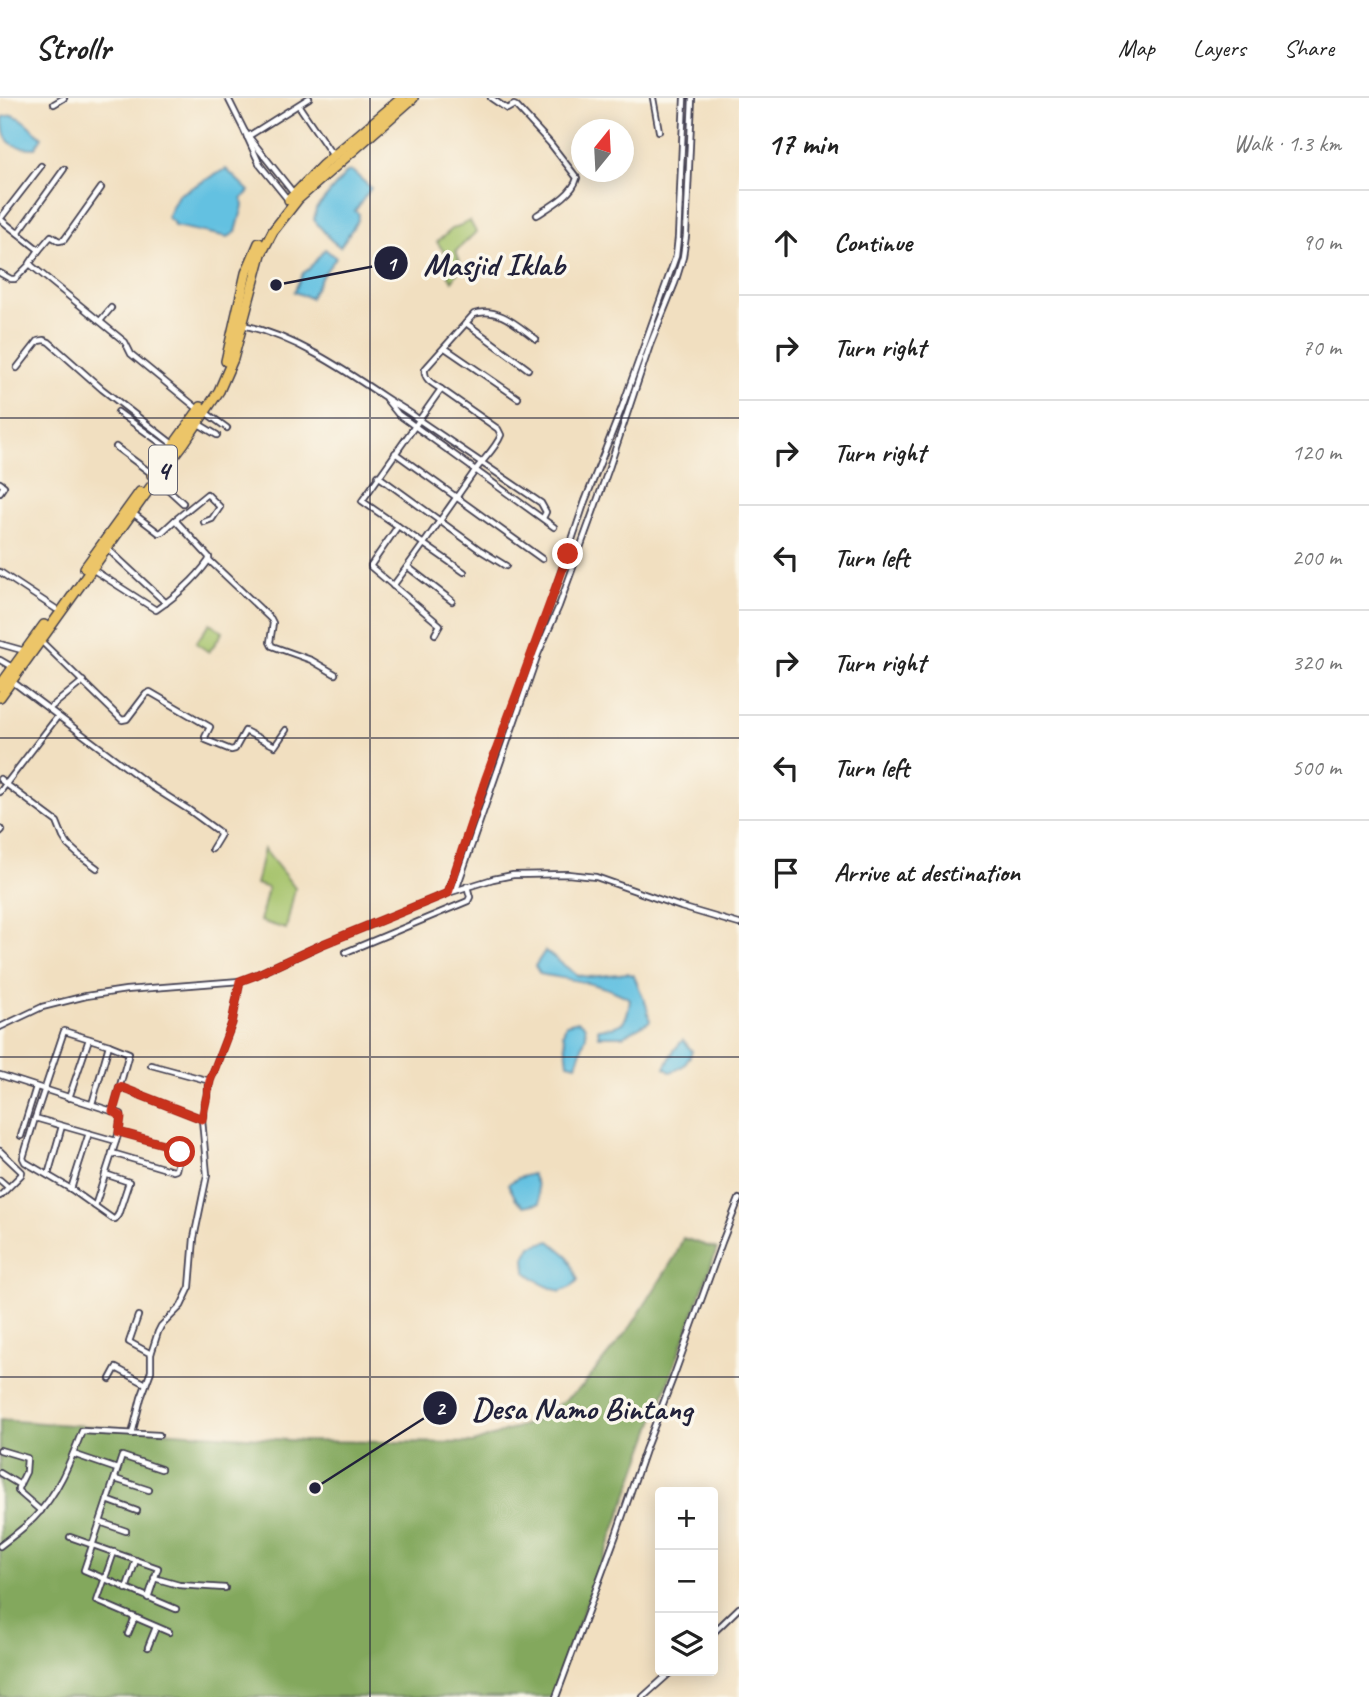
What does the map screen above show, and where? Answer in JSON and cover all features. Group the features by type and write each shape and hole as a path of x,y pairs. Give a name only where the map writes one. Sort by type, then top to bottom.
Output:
{"highway":[{"name":"4","path":"173,450 197,423 223,369 243,285 266,231 334,157 402,98"},
{"name":"4","path":"4,682 41,641 173,450 219,391 233,359 261,254 294,200 413,98"},
{"name":"4","path":"0,697 4,682 13,668 112,529 155,477"}],"street":[{"path":"54,104 64,98"},
{"path":"228,98 260,165 294,200"},
{"path":"247,135 309,98"},
{"path":"491,98 507,109 516,106 577,178 563,197 537,215"},
{"path":"653,98 659,131"},
{"path":"448,893 585,501 676,256 684,98"},
{"path":"456,890 538,654 559,606 683,257 692,98"},
{"path":"299,106 334,157"},
{"path":"683,122 690,122"},
{"path":"39,250 0,219 41,166"},
{"path":"18,233 64,169"},
{"path":"0,273 15,279 51,236 58,241 64,240 101,188"},
{"path":"30,263 125,342 131,354 202,411 228,428"},
{"path":"100,321 111,308"},
{"path":"393,586 496,444 501,432 433,384 426,377 425,369 477,313 504,316 536,339"},
{"path":"243,322 333,363 403,407 541,503 546,512 543,518"},
{"path":"466,323 528,369"},
{"path":"17,368 38,341 49,342 173,450"},
{"path":"445,348 519,398"},
{"path":"441,389 362,500 464,572"},
{"path":"386,398 398,414 429,439 554,527"},
{"path":"118,412 173,450"},
{"path":"197,423 218,435"},
{"path":"116,447 183,503"},
{"path":"395,453 542,559"},
{"path":"378,476 506,566"},
{"path":"0,483 4,486 0,492"},
{"path":"132,513 159,533 207,494 220,505 220,509 212,519 204,522"},
{"path":"175,520 209,560 271,619 272,646 311,660 335,674"},
{"path":"398,526 371,565 371,569 440,625 435,634"},
{"path":"107,548 166,603"},
{"path":"92,568 156,610 185,589 209,560"},
{"path":"408,566 452,601"},
{"path":"0,572 56,609"},
{"path":"551,602 559,606"},
{"path":"41,641 122,720 127,719 146,694 152,693 210,727 206,740 231,750 235,749 245,731 275,746 286,730"},
{"path":"0,644 25,651"},
{"path":"0,660 13,668"},
{"path":"50,708 83,681"},
{"path":"4,682 50,708 151,786 219,832 220,836 212,849"},
{"path":"0,792 58,716"},
{"path":"500,739 508,742"},
{"path":"0,779 57,822 68,845 97,868"},
{"path":"0,1027 42,1007 86,996 240,981 448,893 513,875 582,875 739,924"},
{"path":"346,951 468,901 470,897 467,886"},
{"path":"132,1434 151,1371 151,1354 161,1326 177,1311 190,1287 194,1238 207,1175 202,1119 210,1081 232,1023 240,981"},
{"path":"105,1174 129,1184 117,1218 113,1219 71,1189 27,1164 23,1158 63,1032 89,1038 129,1053 113,1111"},
{"path":"69,1098 89,1038"},
{"path":"92,1104 109,1045"},
{"path":"151,1065 210,1081"},
{"path":"0,1074 113,1111 121,1116 119,1132 95,1206"},
{"path":"21,1136 36,1087"},
{"path":"120,1087 202,1119"},
{"path":"35,1118 116,1141"},
{"path":"48,1175 62,1126"},
{"path":"112,1153 176,1170 180,1152 178,1148 119,1132"},
{"path":"71,1189 89,1133"},
{"path":"0,1152 22,1172 0,1196"},
{"path":"0,1180 8,1187"},
{"path":"556,1697 739,1199"},
{"path":"138,1316 129,1342 151,1354"},
{"path":"110,1379 117,1368 146,1384"},
{"path":"0,1546 41,1511 64,1475 82,1431 159,1435"},
{"path":"0,1450 27,1458 26,1472 18,1491 41,1511"},
{"path":"73,1454 117,1469"},
{"path":"161,1469 122,1456 84,1570 176,1609"},
{"path":"0,1473 20,1485"},
{"path":"115,1479 149,1490"},
{"path":"107,1500 137,1511"},
{"path":"100,1522 126,1531"},
{"path":"70,1537 158,1568 148,1598"},
{"path":"114,1552 97,1601 169,1632"},
{"path":"126,1589 136,1560"},
{"path":"154,1578 179,1585 225,1588"},
{"path":"718,1628 739,1608"},
{"path":"128,1634 135,1617"},
{"path":"148,1647 156,1627"},
{"path":"643,1697 666,1676"}],"green space":[{"path":"470,221 476,232 456,251 461,268 452,281 448,274 450,270 440,262 446,255 437,242 452,229"},
{"path":"210,623 223,632 209,652 196,643"},
{"path":"264,849 295,888 286,929 260,921 268,888 256,884"},
{"path":"683,1238 717,1249 551,1697 0,1697 0,1420 303,1441 473,1443 538,1420 583,1386 632,1325 676,1255"}],"water":[{"path":"12,115 20,118 42,137 35,148 19,147 6,138 3,117"},
{"path":"226,169 249,191 242,199 243,206 236,232 228,237 174,226 167,217 178,195"},
{"path":"352,171 371,188 355,211 359,214 358,220 340,247 314,220 316,209 347,172"},
{"path":"325,249 336,258 310,298 294,292 303,273"},
{"path":"545,951 577,975 589,977 628,973 634,976 650,1021 623,1036 599,1036 598,1029 622,1023 630,999 598,986 540,974 535,966"},
{"path":"578,1021 585,1026 586,1036 576,1065 568,1063 563,1034 566,1024"},
{"path":"683,1040 692,1051 681,1067 670,1072 665,1068 674,1050"},
{"path":"532,1174 540,1203 524,1206 516,1199 508,1184"},
{"path":"550,1241 568,1256 578,1280 560,1292 542,1284 526,1272 525,1258 531,1246"}],"place":[{"name":"Masjid Iklab","path":"276,285"},
{"name":"Desa Namo Bintang","path":"315,1488"}],"route":[{"path":"180,1152 178,1148 119,1132 121,1116 113,1111 120,1087 202,1119 210,1081 232,1023 240,981 448,893 486,778 568,554"}]}
